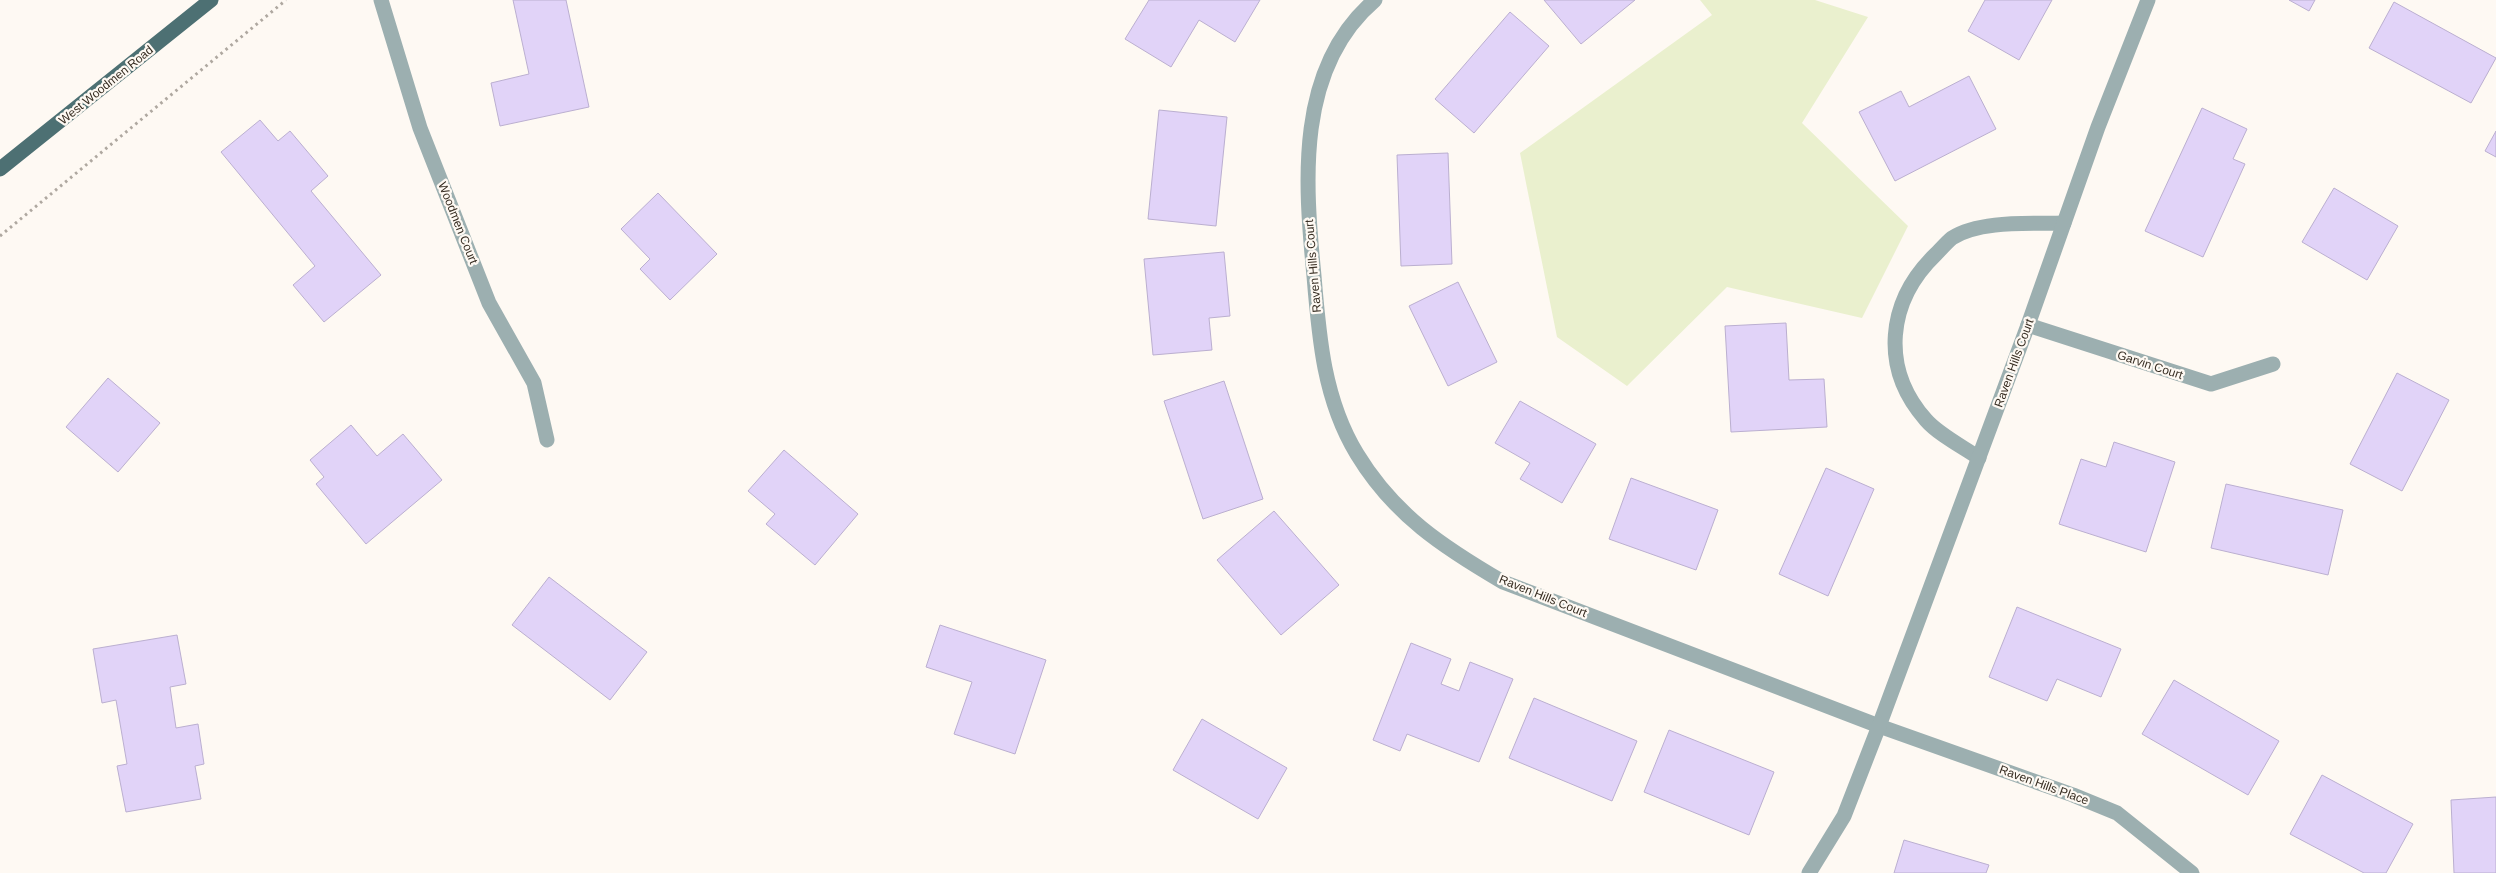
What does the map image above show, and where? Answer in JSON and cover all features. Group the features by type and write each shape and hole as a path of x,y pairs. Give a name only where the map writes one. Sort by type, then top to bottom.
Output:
{"main road":[{"name":"West Woodmen Road","path":"0,169 211,0"}],"street":[{"name":"Woodmen Court","path":"381,0 420,128 489,303 534,383 547,440"},
{"name":"Raven Hills Court","path":"1376,0 1366,8 1339,44 1320,87 1309,135 1306,195 1320,353 1336,410 1357,454 1395,506 1448,550 1503,582 1879,726"},
{"name":"Raven Hills Court","path":"1809,873 1844,816 1879,726 2028,325 2098,127 2148,0"},
{"path":"1978,458 1927,421 1912,399 1899,373 1895,346 1896,319 1906,291 1924,266 1953,238 1991,225 2064,223"},
{"name":"Garvin Court","path":"2028,325 2211,384 2273,364"},
{"name":"Raven Hills Place","path":"1879,726 2117,813 2192,873"}],"path":[{"path":"0,236 286,0"}],"green space":[{"path":"1700,0 1815,0 1868,17 1802,123 1908,226 1862,318 1727,287 1627,386 1557,337 1520,153 1712,15"}],"building":[{"path":"513,0 566,0 589,107 500,126 491,83 529,74"},
{"path":"1149,0 1260,0 1235,42 1199,20 1171,67 1125,39"},
{"path":"1544,0 1635,0 1581,44"},
{"path":"1985,0 2052,0 2019,60 1968,31"},
{"path":"2289,0 2315,0 2309,11"},
{"path":"2394,2 2496,58 2471,103 2369,48"},
{"path":"1510,12 1549,46 1474,133 1435,99"},
{"path":"1969,76 1996,129 1895,181 1859,112 1901,91 1909,107"},
{"path":"2202,108 2247,129 2233,159 2245,164 2203,257 2145,231"},
{"path":"1159,110 1227,117 1216,226 1148,219"},
{"path":"260,120 278,141 290,131 328,176 311,191 381,275 324,322 293,285 315,266 221,152"},
{"path":"2496,131 2496,157 2485,151"},
{"path":"1448,153 1452,264 1401,266 1397,155"},
{"path":"2334,188 2398,226 2367,280 2302,242"},
{"path":"658,193 717,254 670,300 640,269 650,259 621,229"},
{"path":"1224,252 1230,316 1209,318 1212,350 1153,355 1144,259"},
{"path":"1458,282 1497,362 1448,386 1409,306"},
{"path":"1786,323 1789,380 1824,379 1827,427 1731,432 1725,326"},
{"path":"2397,373 2449,400 2402,491 2350,464"},
{"path":"108,378 160,423 118,472 66,427"},
{"path":"1224,381 1263,499 1203,519 1164,401"},
{"path":"1520,401 1596,444 1562,503 1520,479 1530,463 1495,443"},
{"path":"351,425 377,456 403,434 442,480 366,544 316,484 324,477 310,460"},
{"path":"2114,442 2175,462 2146,552 2059,524 2081,459 2106,467"},
{"path":"784,450 858,514 815,565 766,524 775,514 748,491"},
{"path":"1826,468 1874,489 1828,596 1779,574"},
{"path":"1631,478 1718,510 1696,570 1609,539"},
{"path":"2226,484 2343,510 2328,575 2211,548"},
{"path":"1274,511 1339,585 1281,635 1217,560"},
{"path":"549,577 647,652 610,700 512,625"},
{"path":"2017,607 2121,649 2101,697 2057,679 2047,701 1989,677"},
{"path":"940,625 1046,660 1015,754 954,734 972,682 926,667"},
{"path":"177,635 186,684 170,687 176,728 198,724 204,764 195,766 201,799 126,812 117,766 127,764 116,700 102,703 93,649"},
{"path":"1411,643 1451,659 1441,684 1459,691 1470,662 1513,679 1479,762 1407,734 1400,751 1373,740"},
{"path":"2174,680 2279,741 2248,795 2142,734"},
{"path":"1534,698 1637,741 1612,801 1509,758"},
{"path":"1202,719 1287,768 1258,819 1173,770"},
{"path":"1669,730 1774,772 1749,835 1644,792"},
{"path":"2322,775 2413,824 2386,873 2364,873 2290,834"},
{"path":"2496,797 2496,873 2454,873 2451,800"},
{"path":"1904,840 1989,865 1986,873 1894,873"}]}
